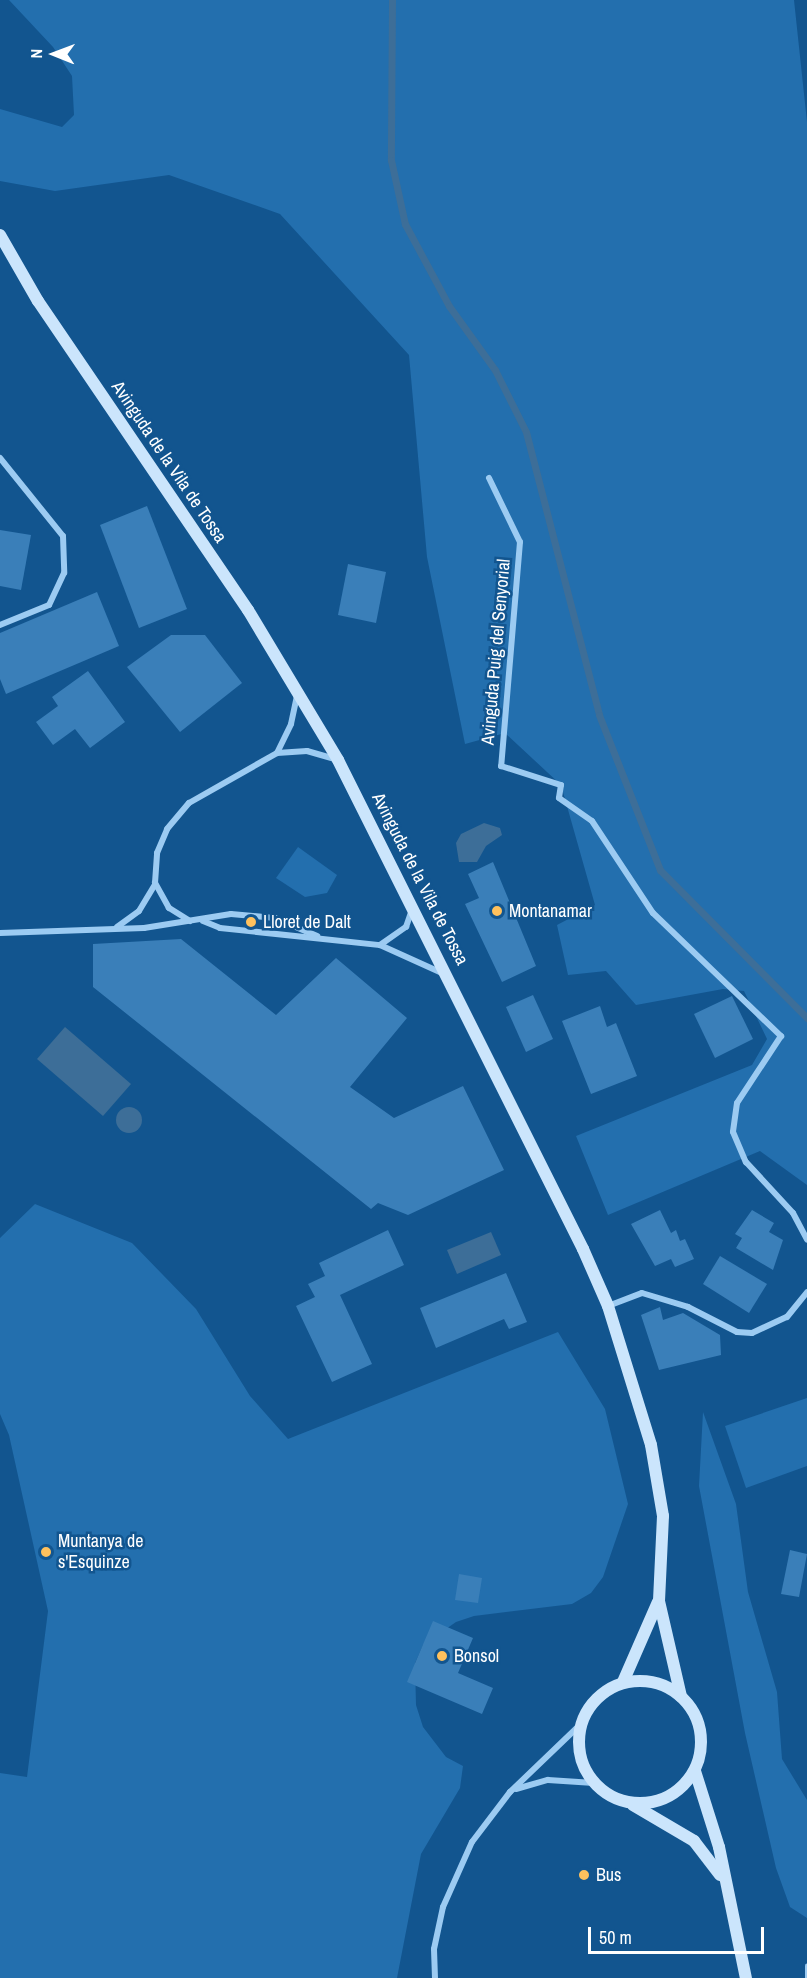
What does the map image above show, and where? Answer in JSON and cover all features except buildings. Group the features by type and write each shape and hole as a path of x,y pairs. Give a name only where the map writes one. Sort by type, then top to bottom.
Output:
{"main road":[{"name":"Avinguda de la Vila de Tossa","path":"1,239 298,692 338,760 451,978 608,1306 640,1401 659,1483 663,1554 659,1601 681,1696"},
{"name":"Avinguda de la Vila de Tossa","path":"623,1683 659,1601"},
{"path":"725,1886 694,1841 594,1783 581,1759 582,1723 599,1695 623,1683 658,1683 681,1696 701,1731 694,1771 719,1847 725,1886 746,1978"},
{"path":"629,1803 668,1796 694,1771"}],"street":[{"path":"0,458 63,536 64,573 49,605 0,625"},
{"name":"Avinguda Puig del Senyorial","path":"489,478 520,542 501,766 561,785 559,798 591,821 653,913 781,1036 737,1103 733,1132 746,1162 793,1213 807,1239"},
{"path":"277,753 291,724 298,692"},
{"path":"190,921 169,908 156,884 157,853 177,815 203,794 277,753 318,752 338,760"},
{"path":"117,927 139,911 156,884"},
{"path":"380,945 406,927 414,905"},
{"path":"0,933 202,921 231,914 264,916 317,936"},
{"path":"202,921 220,928 317,936 380,945 451,978"},
{"path":"608,1306 642,1293 688,1307 736,1332 752,1333 787,1317 807,1292"},
{"path":"435,1978 434,1949 450,1887 472,1842 510,1792 582,1723"},
{"path":"510,1792 548,1780 594,1783"}],"lane":[{"path":"807,1966 807,1978"}],"shaded area":[{"path":"9,0 794,0 807,122 807,1185 760,1151 608,1215 576,1136 752,1065 767,1039 744,991 723,989 636,1005 606,971 568,975 557,925 595,905 561,785 505,733 465,744 427,557 409,355 280,214 169,175 55,191 0,181 0,109 62,127 74,115 72,76 53,47"},
{"path":"484,823 500,828 502,835 486,846 477,862 459,862 456,843 461,834"},
{"path":"298,847 337,875 327,893 305,897 276,878"},
{"path":"65,1027 131,1084 103,1116 37,1059"},
{"path":"129,1107 138,1111 142,1120 138,1129 129,1133 120,1129 116,1120 120,1111"},
{"path":"35,1204 132,1243 196,1309 250,1396 288,1439 558,1332 605,1409 628,1504 603,1577 591,1593 572,1604 474,1616 456,1622 423,1645 415,1663 416,1705 423,1727 446,1757 463,1766 460,1788 421,1854 397,1978 0,1978 0,1773 27,1777 48,1611 9,1435 0,1414 0,1238"},
{"path":"491,1232 501,1255 457,1274 447,1250"},
{"path":"807,1398 807,1466 746,1488 725,1426"},
{"path":"703,1412 736,1504 748,1592 777,1692 782,1759 807,1800 807,1918 790,1907 776,1868 745,1733 699,1486"}],"waterway":[{"path":"392,0 391,160 405,224 449,306 495,370 526,432 599,715 660,870 807,1018"}],"place":[{"name":"Montanamar","path":"497,911"},
{"name":"Lloret de Dalt","path":"251,922"},
{"name":"Muntanya de s'Esquinze","path":"46,1552"},
{"name":"Bonsol","path":"442,1656"},
{"name":"Bus","path":"584,1875"}]}
